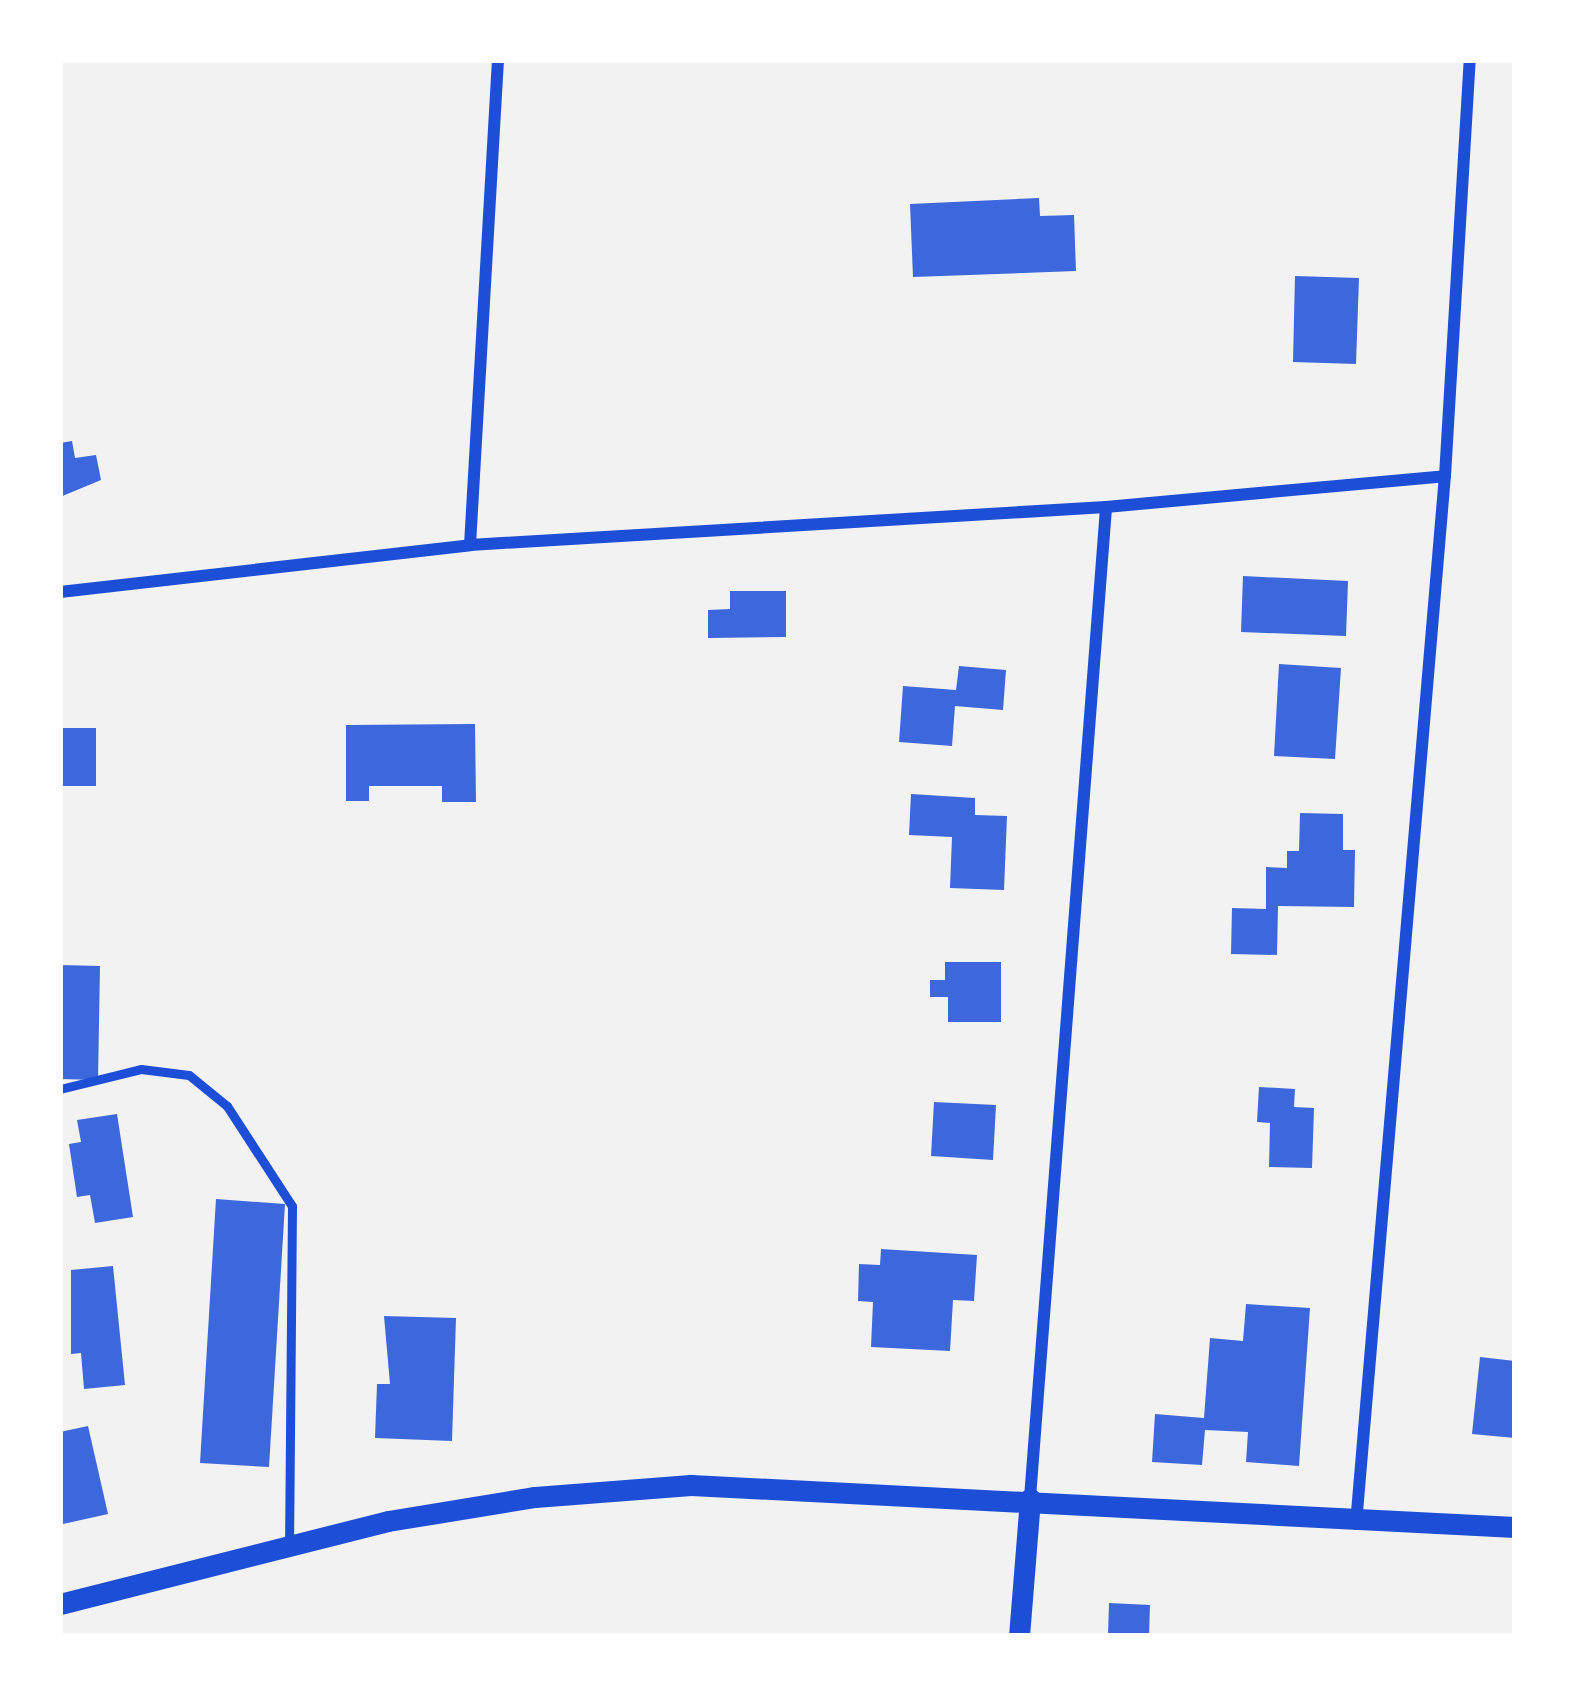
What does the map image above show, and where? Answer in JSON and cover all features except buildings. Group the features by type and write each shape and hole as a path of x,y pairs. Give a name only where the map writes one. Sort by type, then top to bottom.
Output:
{"street":[{"path":"470,544 498,60"},
{"path":"1356,1525 1445,476 1471,60"},
{"path":"60,592 470,544 1106,507 1445,476"},
{"path":"1019,1636 1106,507"},
{"path":"60,1604 289,1546 535,1497 691,1485 1030,1498 1356,1525 1515,1527"}],"lane":[{"path":"60,1089 141,1069 189,1075 227,1106 292,1206 289,1546"}]}
